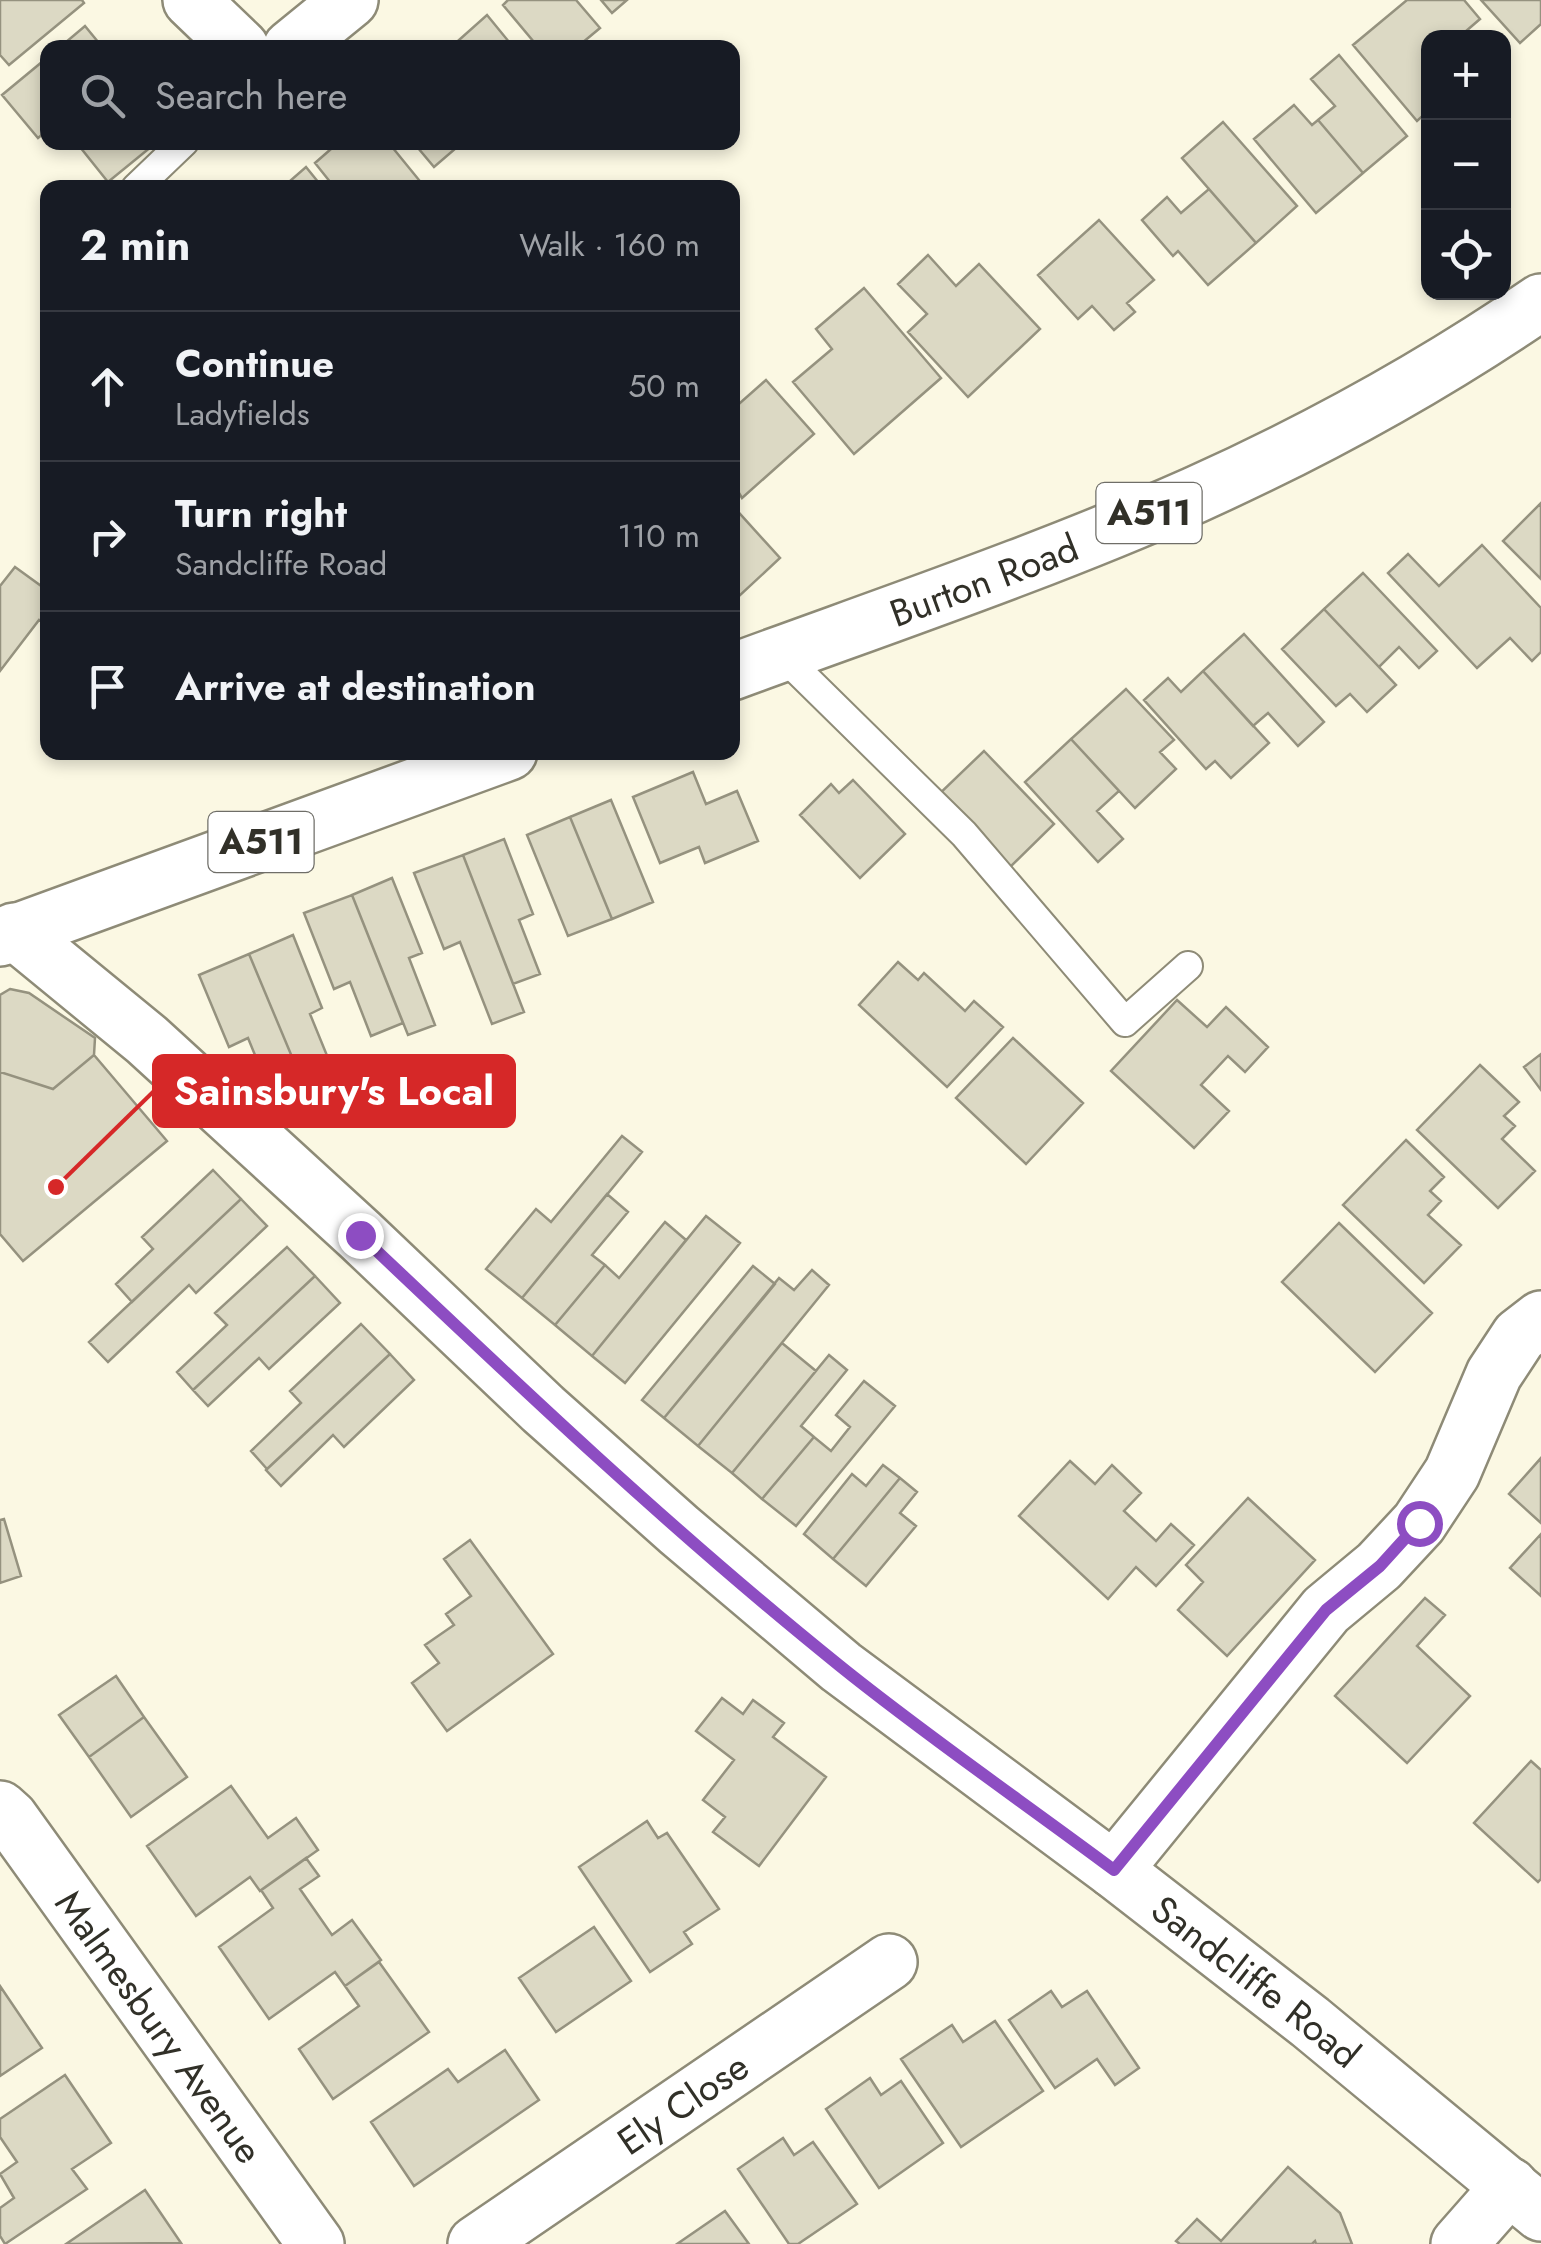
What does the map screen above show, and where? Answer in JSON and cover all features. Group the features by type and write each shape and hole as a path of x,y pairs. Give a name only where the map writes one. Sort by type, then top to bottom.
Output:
{"main road":[{"path":"192,0 233,40"},
{"path":"301,40 350,0"},
{"name":"Burton Road","path":"757,663 1033,561 1196,494 1325,430 1460,355 1541,302"},
{"name":"A511","path":"7,935 487,760"},
{"name":"Sandcliffe Road","path":"7,935 147,1040 543,1409 841,1667 1310,2022 1526,2199"},
{"path":"1114,1870 1326,1610 1380,1566 1419,1523 1452,1474 1494,1374 1519,1336 1541,1319"},
{"name":"Malmesbury Avenue","path":"0,1809 316,2244"},
{"name":"Ely Close","path":"476,2244 889,1962"},
{"path":"1459,2244 1526,2199"}],"lane":[{"path":"144,180 176,150"},
{"path":"757,663 964,834 1126,1022 1188,966"}],"building":[{"path":"0,0 84,3 9,65 0,55"},
{"path":"508,0 576,0 600,28 586,40 532,40 503,5"},
{"path":"601,0 627,0 612,13"},
{"path":"1407,0 1464,0 1480,19 1467,30 1421,30 1421,117 1417,121 1353,45"},
{"path":"1481,0 1541,0 1541,24 1520,43"},
{"path":"487,15 507,40 459,40"},
{"path":"85,26 96,40 68,40"},
{"path":"1339,55 1407,136 1363,173 1318,120 1335,106 1311,79"},
{"path":"40,64 40,136 38,138 2,95"},
{"path":"1294,105 1312,125 1318,120 1363,173 1316,213 1254,139"},
{"path":"1223,122 1297,206 1256,243 1182,158"},
{"path":"82,150 147,150 110,180"},
{"path":"330,150 395,150 419,180 329,180 315,163"},
{"path":"420,150 454,150 434,167"},
{"path":"306,167 317,180 291,180"},
{"path":"1209,189 1256,243 1208,285 1178,251 1173,256 1142,220 1167,197 1181,213"},
{"path":"1099,220 1154,280 1127,303 1135,312 1114,330 1092,306 1078,319 1038,275"},
{"path":"928,255 956,286 979,264 1040,329 968,397 908,332 927,314 898,284"},
{"path":"864,288 941,378 854,454 793,382 832,349 816,329"},
{"path":"766,380 814,434 742,498 740,495 740,403"},
{"path":"1541,503 1541,579 1503,541"},
{"path":"740,514 780,558 740,595"},
{"path":"1482,545 1541,608 1541,652 1532,661 1510,638 1477,668 1388,573 1408,554 1439,586"},
{"path":"15,567 40,585 40,621 0,671 0,586"},
{"path":"1363,573 1437,651 1419,668 1399,647 1379,667 1324,609"},
{"path":"1324,609 1396,685 1367,712 1350,694 1336,706 1282,649"},
{"path":"1244,634 1324,722 1298,746 1268,713 1253,726 1203,671"},
{"path":"1203,671 1269,743 1231,778 1215,761 1206,769 1144,700 1168,678 1181,692"},
{"path":"1126,689 1174,740 1160,752 1176,769 1135,808 1071,739"},
{"path":"1071,739 1119,791 1097,811 1123,839 1098,862 1025,782"},
{"path":"984,751 1054,824 1005,872 935,798"},
{"path":"693,772 706,804 737,791 758,841 705,863 699,847 660,863 633,797"},
{"path":"853,780 905,834 860,878 800,815 831,784 839,793"},
{"path":"611,800 653,902 612,919 570,817"},
{"path":"570,817 612,919 568,936 527,835"},
{"path":"504,839 533,914 519,920 540,974 513,984 463,855"},
{"path":"463,855 524,1012 492,1024 460,942 444,949 414,873"},
{"path":"392,878 422,953 409,958 435,1025 408,1035 352,895"},
{"path":"352,895 403,1023 371,1036 350,982 334,989 304,913"},
{"path":"293,935 322,1008 310,1014 346,1102 334,1107 300,1076 249,954"},
{"path":"249,954 300,1076 269,1089 248,1038 229,1047 199,975"},
{"path":"898,962 918,980 924,973 965,1011 974,1001 1003,1027 947,1087 859,1005"},
{"path":"10,989 29,993 95,1038 94,1055 53,1089 0,1072 0,995"},
{"path":"1177,1000 1207,1027 1226,1007 1268,1047 1245,1072 1228,1056 1201,1085 1229,1111 1194,1148 1111,1071"},
{"path":"1013,1038 1083,1103 1026,1164 956,1098"},
{"path":"1541,1054 1541,1090 1524,1067"},
{"path":"94,1055 167,1141 23,1261 0,1234 0,1072 53,1089"},
{"path":"1480,1065 1519,1102 1504,1116 1515,1126 1502,1139 1535,1171 1498,1208 1417,1130"},
{"path":"622,1136 642,1152 522,1298 486,1269 536,1209 551,1222"},
{"path":"1406,1140 1444,1177 1430,1191 1441,1201 1428,1215 1461,1245 1424,1283 1343,1205"},
{"path":"213,1170 241,1199 132,1302 116,1284 153,1249 142,1237"},
{"path":"607,1194 628,1212 592,1255 605,1265 555,1325 522,1298"},
{"path":"241,1199 267,1226 196,1293 189,1285 108,1362 89,1342"},
{"path":"706,1216 740,1243 625,1383 592,1356"},
{"path":"665,1222 686,1240 592,1356 555,1325 605,1265 619,1278"},
{"path":"1339,1223 1432,1313 1375,1372 1282,1282"},
{"path":"287,1247 315,1276 193,1390 177,1372 227,1325 215,1313"},
{"path":"753,1266 775,1284 664,1418 642,1400"},
{"path":"812,1270 829,1285 698,1446 664,1418 779,1278 794,1290"},
{"path":"315,1276 340,1303 269,1369 259,1358 208,1406 193,1390"},
{"path":"361,1324 390,1354 267,1469 251,1451 301,1403 290,1391"},
{"path":"782,1343 816,1371 732,1473 698,1446"},
{"path":"390,1354 414,1380 344,1447 333,1435 281,1486 266,1470"},
{"path":"829,1355 847,1370 801,1426 814,1437 762,1499 732,1473"},
{"path":"864,1381 895,1406 796,1526 762,1499 814,1437 831,1451 850,1427 836,1415"},
{"path":"1541,1458 1541,1523 1509,1494"},
{"path":"1070,1461 1095,1484 1112,1465 1141,1493 1124,1511 1156,1541 1171,1524 1194,1545 1156,1586 1136,1567 1108,1599 1019,1516"},
{"path":"883,1465 900,1478 833,1559 804,1534 852,1474 866,1486"},
{"path":"900,1478 917,1492 900,1513 916,1526 866,1586 833,1559"},
{"path":"1248,1498 1315,1560 1227,1656 1178,1610 1203,1582 1186,1565"},
{"path":"4,1519 21,1576 0,1583 0,1520"},
{"path":"1541,1534 1541,1596 1510,1568"},
{"path":"470,1540 553,1654 447,1731 412,1683 439,1663 425,1645 454,1625 446,1614 471,1596 444,1559"},
{"path":"1425,1598 1445,1615 1417,1646 1470,1696 1407,1763 1335,1696"},
{"path":"116,1676 144,1717 89,1757 59,1715"},
{"path":"722,1698 743,1714 753,1700 784,1723 773,1737 826,1777 759,1866 713,1832 725,1817 703,1800 734,1760 696,1731"},
{"path":"144,1717 187,1777 131,1817 89,1757"},
{"path":"1531,1761 1541,1770 1538,1882 1474,1823"},
{"path":"231,1786 268,1838 296,1818 318,1850 260,1891 250,1877 196,1916 147,1846"},
{"path":"647,1821 658,1838 667,1833 719,1909 684,1932 692,1944 650,1972 579,1867"},
{"path":"306,1858 319,1876 300,1889 332,1935 352,1920 381,1960 345,1986 335,1972 269,2019 219,1947 273,1908 261,1890"},
{"path":"594,1927 631,1981 556,2032 519,1978"},
{"path":"379,1962 429,2032 333,2099 299,2049 359,2006 345,1986"},
{"path":"0,1986 42,2048 0,2076"},
{"path":"1051,1991 1062,2007 1087,1991 1139,2068 1115,2085 1097,2059 1055,2088 1009,2020"},
{"path":"995,2021 1043,2091 961,2147 901,2059 952,2025 963,2042"},
{"path":"505,2050 539,2100 414,2186 371,2122 448,2069 458,2082"},
{"path":"65,2075 111,2143 72,2169 87,2189 5,2244 0,2236 0,2208 14,2198 0,2174 17,2162 0,2137 0,2119"},
{"path":"870,2078 881,2095 901,2081 943,2143 879,2188 826,2109"},
{"path":"783,2138 794,2155 813,2142 857,2204 798,2244 789,2244 738,2169"},
{"path":"1288,2167 1340,2213 1352,2244 1176,2241 1197,2219 1221,2241"},
{"path":"145,2190 181,2243 66,2244"},
{"path":"725,2211 749,2244 677,2244"}],"place":[{"name":"Sainsbury's Local","path":"56,1187"}],"route":[{"path":"360,1235 543,1409 841,1667 1114,1870 1326,1610 1380,1566 1419,1523"}]}
